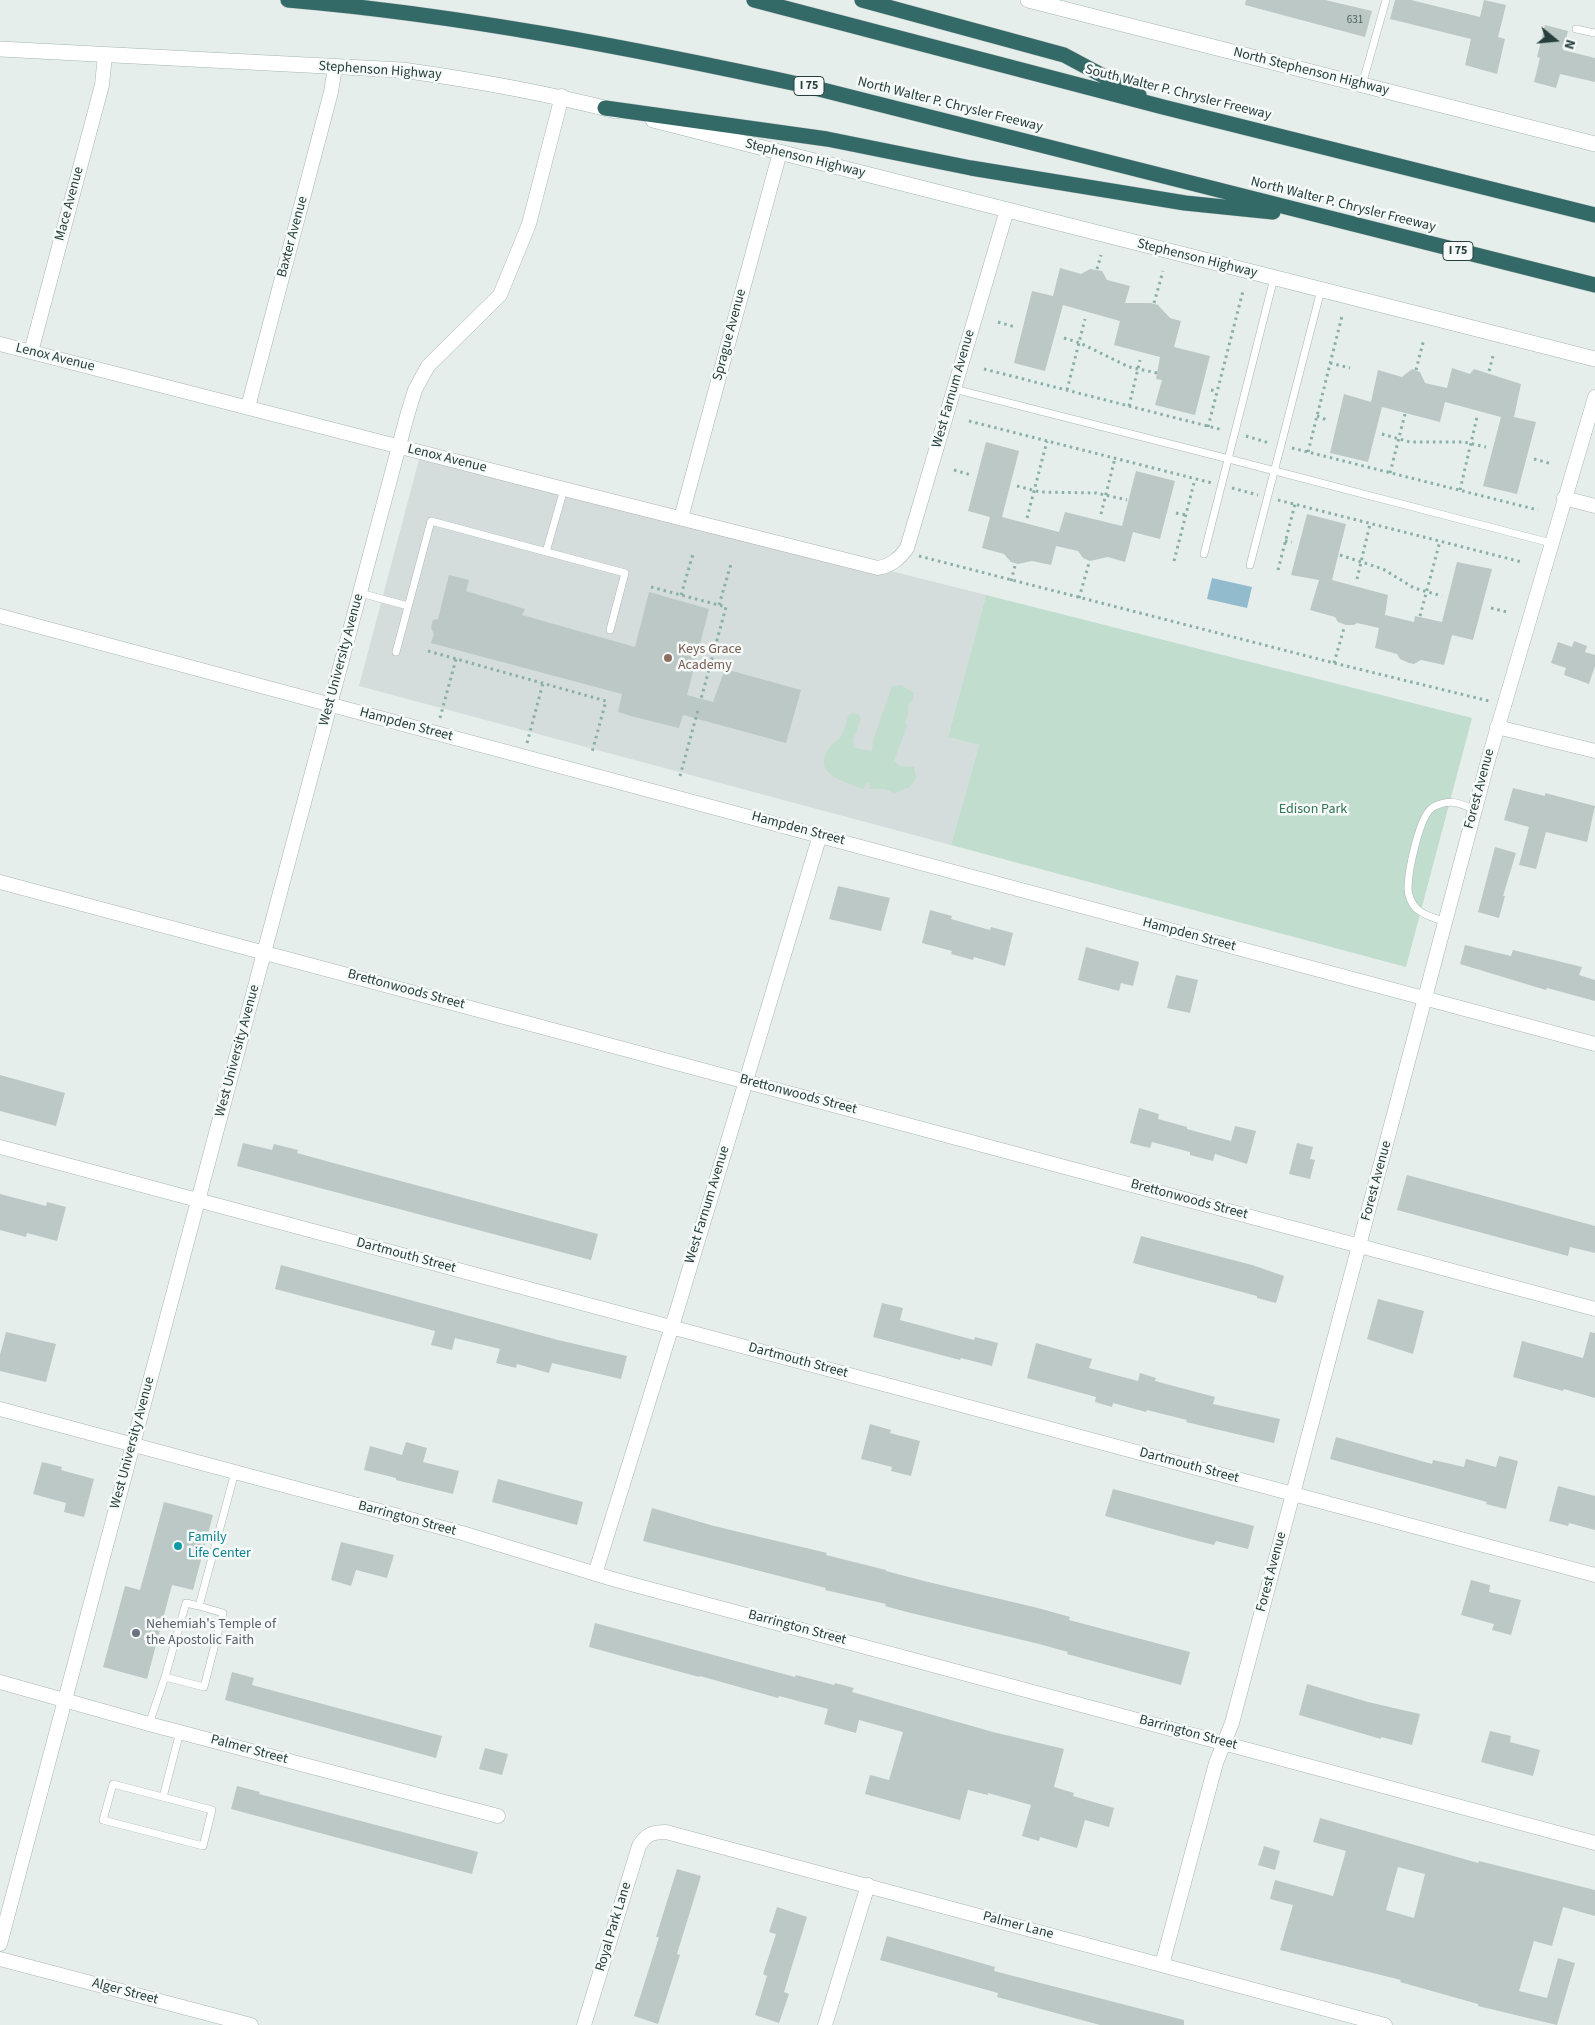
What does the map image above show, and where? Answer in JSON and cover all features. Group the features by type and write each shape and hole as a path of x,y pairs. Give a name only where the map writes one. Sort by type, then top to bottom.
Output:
{"highway":[{"name":"North Walter P. Chrysler Freeway","path":"288,0 510,28 750,74 874,102 1595,286"},
{"name":"South Walter P. Chrysler Freeway","path":"754,0 1163,107 1595,215"},
{"path":"862,0 1064,55 1163,107"},
{"path":"605,108 828,139 971,168 1185,203 1322,216"}],"main road":[{"name":"North Stephenson Highway","path":"1028,0 1071,5 1362,85 1595,144"},
{"name":"Stephenson Highway","path":"0,49 411,71 562,96 1595,359"}],"street":[{"name":"Mace Avenue","path":"31,352 102,85 105,55"},
{"name":"Baxter Avenue","path":"248,407 330,99 335,66"},
{"name":"West University Avenue","path":"0,1944 398,446 415,390 428,366 500,295 529,224 562,96"},
{"name":"Sprague Avenue","path":"681,518 780,152"},
{"name":"West Farnum Avenue","path":"894,563 899,560 907,548 1007,210"},
{"name":"Lenox Avenue","path":"0,344 872,567 886,566 894,563"},
{"name":"Forest Avenue","path":"1162,1965 1216,1763 1232,1723 1497,726 1595,397"},
{"path":"1564,498 1595,506"},
{"name":"Hampden Street","path":"0,616 1595,1044"},
{"path":"1497,726 1595,751"},
{"name":"West Farnum Avenue","path":"595,1574 820,835"},
{"name":"Brettonwoods Street","path":"0,882 1595,1309"},
{"name":"Dartmouth Street","path":"0,1147 1595,1575"},
{"name":"Barrington Street","path":"0,1409 462,1533 595,1574 1595,1843"},
{"name":"Palmer Street","path":"0,1682 149,1724 498,1816"},
{"name":"Palmer Lane","path":"651,1833 666,1832 678,1834 1385,2025"},
{"name":"Royal Park Lane","path":"584,2025 639,1846 644,1838 651,1833"},
{"path":"825,2025 868,1885"},
{"name":"Alger Street","path":"0,1959 250,2025"}],"lane":[{"path":"1362,85 1386,0"},
{"path":"1576,29 1595,33"},
{"path":"1204,554 1274,278"},
{"path":"1250,565 1322,290"},
{"path":"953,388 1274,470 1551,544"},
{"path":"546,552 564,489"},
{"path":"396,652 431,521 625,573 610,630"},
{"path":"360,593 408,606"},
{"path":"1445,922 1417,909 1411,901 1408,890 1416,842 1426,815 1433,806 1454,801 1475,810"},
{"path":"199,1606 235,1472"},
{"path":"149,1724 165,1677 186,1603 223,1613 204,1687 165,1677"},
{"path":"163,1797 180,1732"},
{"path":"113,1784 163,1797 212,1810 203,1846 103,1820 113,1784"}],"path":[{"path":"1097,269 1101,255"},
{"path":"1154,303 1163,271"},
{"path":"1208,427 1243,291"},
{"path":"1308,452 1342,316"},
{"path":"1067,390 1085,318"},
{"path":"998,322 1015,327"},
{"path":"1064,338 1079,342 1129,367 1157,373"},
{"path":"1416,370 1424,339"},
{"path":"1489,371 1492,356"},
{"path":"1129,406 1140,360"},
{"path":"1330,363 1350,368"},
{"path":"984,369 1227,431"},
{"path":"1211,390 1217,391"},
{"path":"1390,473 1405,414"},
{"path":"1317,416 1329,421"},
{"path":"1460,490 1477,417"},
{"path":"969,421 1213,483"},
{"path":"1382,434 1410,442 1471,443 1486,447"},
{"path":"1242,435 1274,444"},
{"path":"1027,518 1047,441"},
{"path":"1290,448 1538,510"},
{"path":"1101,514 1115,458"},
{"path":"1534,459 1552,464"},
{"path":"954,470 971,475"},
{"path":"1174,561 1195,479"},
{"path":"1017,486 1040,492 1096,493 1127,500"},
{"path":"1230,487 1260,496"},
{"path":"1276,499 1522,562"},
{"path":"1278,570 1295,504"},
{"path":"1176,513 1186,516"},
{"path":"1357,579 1370,524"},
{"path":"1285,541 1292,542"},
{"path":"1420,616 1440,541"},
{"path":"681,595 694,554"},
{"path":"916,555 1492,702"},
{"path":"1340,555 1383,569 1414,588 1442,596"},
{"path":"1079,598 1089,563"},
{"path":"719,606 731,564"},
{"path":"1012,581 1015,566"},
{"path":"651,587 726,607 701,699"},
{"path":"1490,608 1507,612"},
{"path":"1334,663 1344,628"},
{"path":"428,651 606,701 592,752"},
{"path":"439,722 456,659"},
{"path":"526,746 543,683"},
{"path":"680,776 698,710"}],"shaded area":[{"name":"Keys Grace Academy","path":"421,452 986,595 948,737 979,745 951,845 359,686"}],"green space":[{"name":"Edison Park","path":"986,595 1472,718 1406,967 951,845 979,745 948,737"},
{"path":"901,685 914,693 912,701 908,705 905,723 907,726 894,761 901,766 914,767 916,778 910,787 894,793 885,789 869,789 870,785 867,782 863,789 844,782 829,773 824,761 827,753 840,738 848,716 853,713 859,715 861,719 853,740 854,748 872,751 873,741 892,686"}],"water":[{"path":"1212,578 1252,587 1247,608 1207,599"}],"building":[{"path":"1246,0 1325,0 1372,11 1365,37 1245,5"},
{"path":"1395,0 1411,0 1480,17 1484,0 1506,5 1498,37 1505,39 1497,74 1465,65 1471,39 1390,19"},
{"path":"1545,25 1568,31 1563,50 1595,58 1595,82 1560,74 1556,88 1534,82 1540,58 1537,57"},
{"path":"1060,268 1081,274 1090,269 1102,271 1107,280 1130,286 1125,303 1151,303 1158,305 1170,318 1181,321 1174,347 1210,356 1195,415 1155,405 1162,380 1156,379 1160,357 1114,345 1120,321 1063,305 1045,371 1014,363 1032,291 1053,296"},
{"path":"1452,368 1470,374 1474,369 1521,384 1514,417 1536,422 1517,494 1483,486 1501,417 1445,402 1440,422 1382,407 1368,462 1330,453 1344,394 1371,402 1378,370 1402,377 1412,369 1420,372 1425,383 1447,388"},
{"path":"986,442 1019,451 1002,517 1059,532 1065,512 1122,526 1136,471 1175,481 1160,539 1133,532 1125,562 1108,557 1090,561 1083,558 1078,551 1056,546 1051,565 1032,561 1018,564 1011,562 1004,554 982,548 990,517 968,511"},
{"path":"1307,514 1346,524 1332,580 1388,595 1385,615 1414,622 1415,616 1442,622 1457,562 1492,569 1473,640 1452,635 1444,665 1421,660 1414,664 1400,659 1397,654 1375,648 1379,628 1357,623 1346,625 1338,622 1335,617 1310,610 1319,580 1291,575"},
{"path":"449,575 469,580 466,591 525,609 522,615 635,647 649,592 709,609 687,695 713,702 725,669 801,690 786,743 683,715 679,728 631,716 618,712 622,694 431,643 434,634 431,628 433,620 438,619"},
{"path":"1574,641 1587,646 1585,652 1595,655 1595,666 1589,684 1564,675 1566,668 1551,663 1558,642 1572,647"},
{"path":"1513,788 1545,796 1545,793 1595,806 1587,842 1546,832 1536,869 1519,865 1529,827 1504,820"},
{"path":"1495,847 1516,853 1503,896 1505,896 1499,918 1478,912"},
{"path":"838,886 890,898 881,931 829,919"},
{"path":"930,910 952,916 951,919 990,930 991,927 1013,933 1005,966 974,957 973,960 951,954 952,951 922,943"},
{"path":"1465,945 1511,956 1513,950 1582,967 1579,975 1595,980 1595,1001 1547,988 1546,990 1460,964"},
{"path":"1086,947 1139,962 1133,986 1121,983 1119,991 1078,980"},
{"path":"1176,975 1198,980 1190,1013 1167,1008"},
{"path":"0,1075 65,1093 56,1126 0,1111"},
{"path":"1139,1108 1159,1114 1158,1119 1231,1141 1235,1126 1256,1131 1247,1164 1215,1154 1213,1161 1190,1155 1190,1152 1152,1142 1150,1148 1130,1143"},
{"path":"243,1143 272,1150 274,1144 298,1150 297,1153 598,1234 591,1260 237,1166"},
{"path":"1297,1143 1313,1147 1310,1159 1315,1160 1310,1179 1289,1174"},
{"path":"1407,1175 1595,1226 1595,1253 1570,1247 1568,1256 1397,1210"},
{"path":"0,1194 46,1206 47,1202 66,1207 57,1241 27,1233 26,1237 0,1230"},
{"path":"1141,1236 1252,1265 1284,1276 1276,1303 1257,1298 1257,1296 1133,1263"},
{"path":"281,1265 558,1340 627,1356 621,1379 552,1363 549,1373 517,1364 516,1368 496,1363 500,1349 455,1338 452,1350 431,1345 435,1331 275,1289"},
{"path":"1378,1299 1424,1311 1413,1354 1367,1339"},
{"path":"882,1303 903,1308 900,1320 974,1340 975,1337 998,1343 992,1366 961,1358 960,1360 873,1337"},
{"path":"6,1332 56,1344 46,1382 0,1371 0,1355"},
{"path":"1590,1332 1595,1333 1595,1398 1513,1377 1522,1341 1583,1358"},
{"path":"1036,1343 1092,1359 1089,1368 1138,1381 1140,1373 1156,1378 1155,1381 1215,1397 1213,1404 1280,1419 1274,1443 1186,1422 1187,1420 1147,1410 1146,1412 1113,1403 1112,1407 1095,1402 1096,1397 1027,1378"},
{"path":"870,1424 891,1430 890,1433 920,1441 911,1476 891,1471 892,1467 861,1459"},
{"path":"1336,1437 1432,1464 1433,1460 1464,1467 1466,1459 1496,1467 1499,1456 1518,1461 1506,1509 1486,1504 1487,1502 1330,1459"},
{"path":"406,1442 427,1448 423,1462 459,1471 453,1494 364,1470 370,1446 402,1455"},
{"path":"42,1462 62,1467 61,1470 94,1479 84,1517 64,1512 66,1503 33,1494"},
{"path":"498,1479 583,1502 577,1525 492,1502"},
{"path":"1558,1486 1595,1496 1595,1530 1569,1523 1568,1526 1549,1521"},
{"path":"1113,1489 1254,1526 1248,1549 1216,1541 1214,1545 1105,1516"},
{"path":"164,1502 213,1515 193,1590 172,1585 147,1679 103,1667 125,1586 140,1590"},
{"path":"652,1508 714,1526 827,1553 826,1555 924,1581 1038,1608 1070,1617 1069,1620 1190,1652 1181,1685 1067,1654 1068,1652 1039,1644 907,1612 885,1606 886,1604 825,1590 826,1588 643,1541"},
{"path":"341,1542 394,1555 387,1578 356,1570 351,1586 331,1580"},
{"path":"1471,1580 1490,1585 1489,1592 1521,1600 1511,1635 1492,1630 1494,1624 1461,1615"},
{"path":"595,1623 795,1677 796,1675 854,1688 852,1692 993,1732 1064,1749 1054,1787 1074,1793 1073,1796 1114,1808 1109,1827 1085,1820 1077,1848 1040,1837 1039,1841 1022,1836 1031,1805 988,1793 988,1795 968,1790 960,1820 865,1794 870,1775 889,1780 903,1732 859,1720 856,1733 824,1724 828,1709 779,1696 778,1698 589,1647"},
{"path":"232,1672 254,1678 252,1685 442,1736 436,1758 225,1700"},
{"path":"1307,1684 1368,1702 1420,1714 1412,1745 1381,1737 1381,1739 1299,1715"},
{"path":"1490,1731 1511,1736 1510,1742 1540,1750 1533,1776 1481,1762"},
{"path":"485,1748 508,1754 502,1775 479,1769"},
{"path":"237,1786 260,1792 259,1794 478,1852 472,1874 231,1809"},
{"path":"1320,1818 1478,1863 1479,1861 1595,1890 1595,1916 1563,1907 1552,1946 1534,1941 1519,1991 1547,1998 1558,1958 1575,1963 1557,2025 1478,2006 1478,2004 1400,1982 1401,1980 1280,1950 1293,1905 1270,1899 1275,1880 1333,1896 1346,1851 1313,1842","holes":["1398,1867 1425,1874 1414,1918 1386,1910"]},
{"path":"1264,1846 1280,1851 1275,1870 1258,1865"},
{"path":"677,1869 701,1876 677,1954 680,1955 658,2024 634,2016 659,1937 656,1937"},
{"path":"777,1907 807,1917 784,1992 789,1994 779,2023 755,2015 767,1976 763,1974 776,1934 769,1932"},
{"path":"887,1936 995,1967 994,1971 1184,2020 1184,2025 1100,2025 997,1997 998,1993 880,1960"}],"place":[{"name":"Keys Grace Academy","path":"668,658"},
{"name":"Family Life Center","path":"178,1546"},
{"name":"Nehemiah's Temple of the Apostolic Faith","path":"136,1633"}]}
